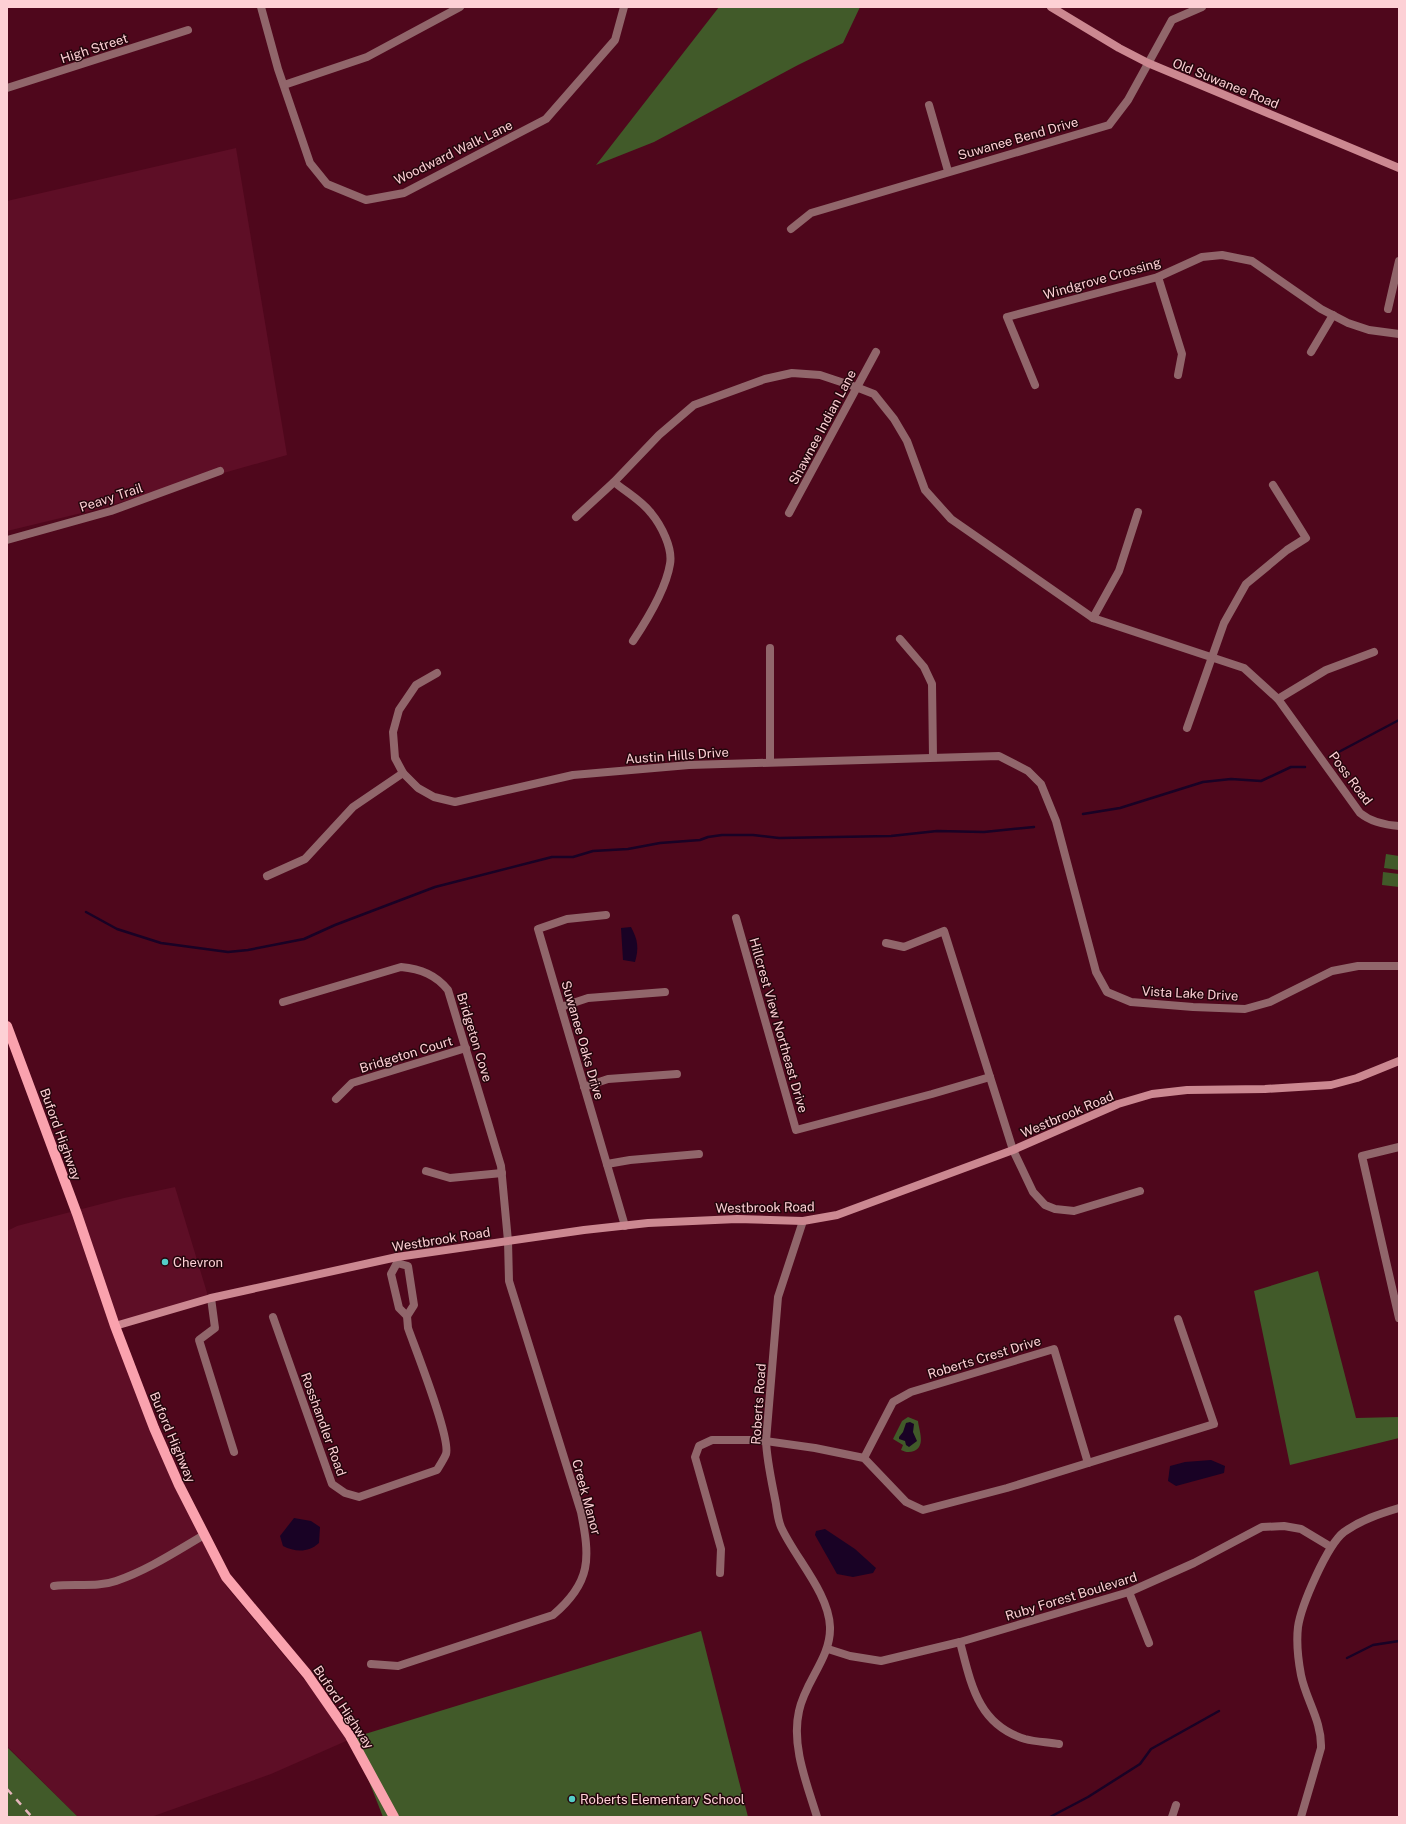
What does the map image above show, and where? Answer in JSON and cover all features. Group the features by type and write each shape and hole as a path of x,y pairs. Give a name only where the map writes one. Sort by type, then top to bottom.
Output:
{"main road":[{"name":"Buford Highway","path":"7,1026 77,1214 115,1326 154,1428 179,1485 226,1577 307,1674 350,1736 394,1817"}],"street":[{"name":"Woodward Walk Lane","path":"261,7 284,85 310,163 327,184 366,200 404,193 546,119 615,40 624,7"},
{"path":"284,85 367,57 460,7"},
{"name":"Old Suwanee Road","path":"1051,7 1148,63 1399,168"},
{"name":"Suwanee Bend Drive","path":"791,229 812,213 948,171 1109,125 1128,100 1172,20 1202,7"},
{"name":"High Street","path":"7,88 188,30"},
{"path":"929,105 948,171"},
{"name":"Windgrove Crossing","path":"1034,385 1007,317 1158,277 1202,257 1222,255 1239,257 1252,261 1333,316 1369,330 1399,334"},
{"path":"1388,309 1399,261"},
{"path":"1158,277 1182,354 1178,375"},
{"path":"1311,352 1333,316"},
{"name":"Shawnee Indian Lane","path":"789,513 876,352"},
{"name":"Poss Road","path":"576,517 614,482 659,435 694,405 765,379 792,373 820,375 856,387 874,394 894,419 907,441 925,490 951,519 1093,618 1244,668 1278,699 1360,813 1366,818 1378,823 1399,826"},
{"name":"Peavy Trail","path":"7,540 112,511 220,471"},
{"path":"614,482 651,513 662,530 668,546 670,563 664,583 645,624 633,641"},
{"path":"1187,728 1213,658 1224,623 1246,584 1287,550 1306,538 1273,485"},
{"path":"1093,618 1119,571 1138,512"},
{"path":"900,639 924,667 932,684 933,757"},
{"path":"770,648 770,761"},
{"path":"1278,699 1326,670 1374,652"},
{"name":"Austin Hills Drive","path":"437,673 416,685 399,710 393,732 395,758 403,773 418,788 434,798 455,802 573,775 689,764 999,756 1028,771 1040,784 1055,818"},
{"path":"267,876 305,859 353,807 403,773"},
{"name":"Vista Lake Drive","path":"1055,818 1096,972 1107,992 1131,1002 1154,1005 1245,1009 1270,1002 1332,971 1358,966 1399,966"},
{"name":"Suwanee Oaks Drive","path":"606,915 567,919 538,929 625,1226"},
{"name":"Hillcrest View Northeast Drive","path":"736,918 796,1130 990,1077"},
{"path":"886,943 904,947 944,931 1014,1150 1033,1192 1045,1205 1054,1209 1074,1211 1140,1191"},
{"name":"Bridgeton Cove","path":"283,1002 401,967 415,968 441,981 448,990 502,1173 508,1241"},
{"path":"561,1007 588,998 664,992"},
{"name":"Bridgeton Court","path":"336,1099 352,1083 466,1048"},
{"name":"Westbrook Road","path":"115,1326 211,1298 397,1260 508,1241 625,1226 737,1219 803,1221 838,1215 1014,1150 1118,1104 1152,1094 1187,1090 1265,1089 1331,1085 1356,1078 1399,1061"},
{"path":"584,1087 608,1080 677,1074"},
{"path":"1399,1147 1362,1156 1399,1318"},
{"path":"607,1164 630,1160 699,1154"},
{"path":"426,1171 450,1178 502,1173"},
{"name":"Roberts Road","path":"803,1221 778,1297 766,1441 767,1460 780,1526 826,1605 830,1626 828,1648"},
{"name":"Creek Manor","path":"371,1664 398,1666 553,1615 566,1604 576,1590 586,1568 588,1545 581,1512 510,1280 508,1241"},
{"path":"397,1260 408,1266 412,1282 414,1305 407,1316"},
{"name":"Rosshandler Road","path":"273,1317 332,1484 345,1493 359,1497 437,1470 446,1453 434,1399 408,1328 407,1316 399,1308 391,1274 397,1260"},
{"path":"211,1298 215,1328 199,1340 234,1452"},
{"path":"720,1573 721,1549 695,1457 700,1446 712,1440 766,1441 815,1448 864,1458 906,1502 923,1510 1007,1488 1214,1424 1178,1318"},
{"name":"Roberts Crest Drive","path":"864,1458 893,1402 911,1392 1054,1349 1088,1463"},
{"path":"1301,1817 1321,1748 1322,1736 1318,1719 1301,1676 1296,1647 1298,1625 1316,1575 1332,1547 1343,1533 1365,1520 1399,1508"},
{"name":"Ruby Forest Boulevard","path":"828,1648 850,1656 881,1661 960,1642 1129,1592 1194,1563 1262,1527 1284,1526 1301,1529 1332,1547"},
{"path":"54,1586 64,1584 81,1586 116,1581 150,1567 204,1535"},
{"path":"1129,1592 1149,1643"},
{"path":"960,1642 969,1677 979,1702 989,1717 1002,1729 1026,1739 1059,1744"},
{"path":"817,1817 798,1749 799,1710 811,1681 828,1648"},
{"path":"1172,1817 1176,1805"}],"shaded area":[{"path":"236,148 287,455 90,511 7,531 7,201"},
{"path":"631,927 637,944 635,962 623,960 621,928"},
{"path":"175,1187 208,1296 110,1324 226,1586 353,1738 271,1774 151,1817 78,1817 7,1746 7,1231 17,1226 124,1198"},
{"path":"910,1422 914,1424 913,1432 917,1441 909,1447 906,1445 905,1441 899,1439 899,1437 903,1432 906,1423"},
{"path":"1211,1460 1225,1466 1224,1473 1176,1486 1168,1481 1170,1466 1185,1462"},
{"path":"294,1518 311,1521 320,1527 319,1543 306,1550 297,1550 283,1546 280,1536"},
{"path":"825,1529 855,1549 876,1568 873,1573 853,1577 837,1574 815,1535 816,1531"}],"green space":[{"path":"719,7 860,7 843,43 798,65 654,142 596,165"},
{"path":"1386,854 1399,856 1399,870 1384,868"},
{"path":"1383,872 1399,874 1399,887 1382,885"},
{"path":"1318,1271 1356,1418 1399,1417 1399,1438 1290,1465 1254,1291"},
{"path":"908,1417 918,1421 921,1442 918,1449 906,1452 901,1450 903,1445 893,1439 902,1421"},
{"path":"701,1631 748,1817 383,1817 352,1738"},
{"path":"7,1747 78,1817 7,1817"}],"waterway":[{"path":"1333,755 1399,720"},
{"path":"1083,814 1120,808 1203,782 1231,779 1261,781 1291,767 1305,767"},
{"path":"86,912 117,929 161,943 228,952 248,950 304,939 335,925 435,887 552,857 573,857 593,851 628,849 660,843 700,840 722,835 753,835 779,838 891,836 937,831 984,832 1034,827"},
{"path":"1347,1658 1373,1645 1399,1641"},
{"path":"1050,1817 1088,1797 1140,1764 1151,1749 1219,1711"}],"railway":[{"path":"7,1789 32,1817"}],"place":[{"name":"Chevron","path":"165,1262"},
{"name":"Roberts Elementary School","path":"572,1799"}]}
